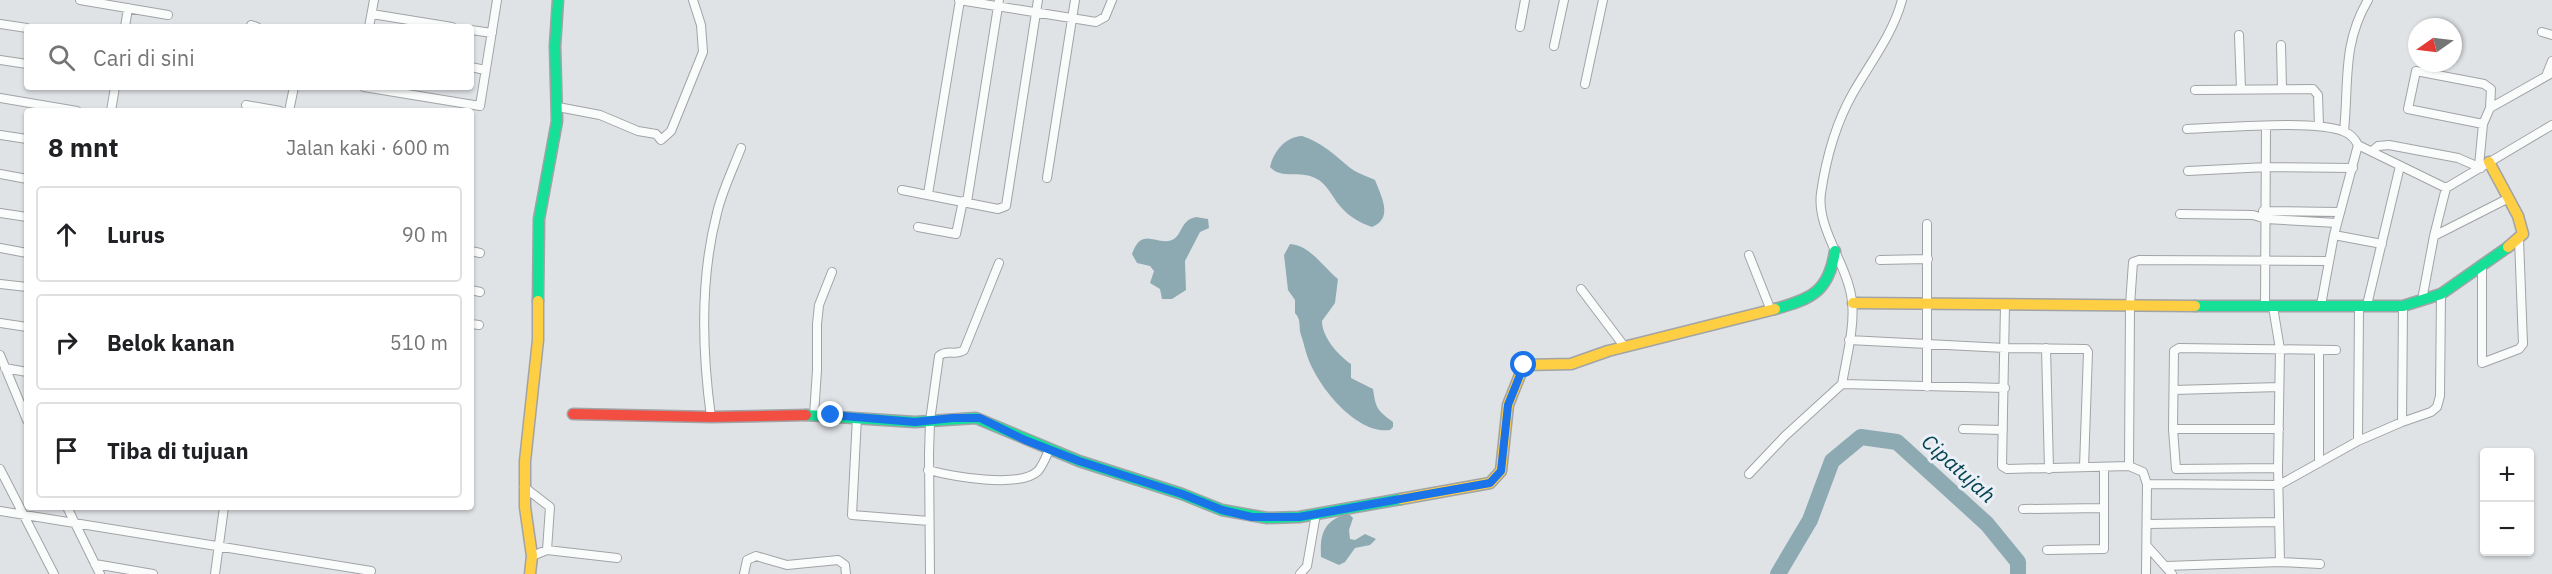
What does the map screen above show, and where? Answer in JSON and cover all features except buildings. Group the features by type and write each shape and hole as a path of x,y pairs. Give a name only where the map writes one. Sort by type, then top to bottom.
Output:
{"street":[{"path":"80,0 168,15"},
{"path":"370,24 374,0"},
{"path":"382,90 480,106 497,0"},
{"path":"530,574 532,556 524,487 538,340 540,219 558,107 555,67 558,0"},
{"path":"558,107 600,115 638,131 656,134 661,140 664,138 671,130 703,52 701,25 693,0"},
{"path":"928,194 960,0 998,3 1036,13 1100,22 1108,12 1112,0"},
{"path":"902,190 998,209 1008,202 1038,0"},
{"path":"1047,178 1075,0"},
{"path":"1520,27 1526,0"},
{"path":"1554,46 1564,0"},
{"path":"1585,84 1603,0"},
{"path":"1749,474 1803,418 1842,384 1853,303 1846,277 1824,221 1821,203 1833,142 1851,96 1887,35 1902,0"},
{"path":"2344,131 2351,38 2357,20 2368,0"},
{"path":"918,227 956,234 965,202 998,3"},
{"path":"125,24 128,8"},
{"path":"372,14 434,24"},
{"path":"0,24 24,28"},
{"path":"474,30 492,33"},
{"path":"2542,32 2552,35"},
{"path":"2239,35 2241,89"},
{"path":"2281,45 2282,88"},
{"path":"0,60 24,64"},
{"path":"2490,108 2549,75 2552,61"},
{"path":"474,68 485,70"},
{"path":"1853,303 2403,306 2440,294 2523,234 2522,225 2507,199 2483,165 2483,124 2490,108 2492,91 2489,86 2416,71 2408,109 2483,124"},
{"path":"2195,90 2282,88 2316,92 2319,126"},
{"path":"112,108 114,90"},
{"path":"290,108 294,90"},
{"path":"0,98 59,108"},
{"path":"246,105 263,108"},
{"path":"2422,300 2446,188 2552,125"},
{"path":"2187,129 2319,126 2344,131 2352,136 2358,145 2446,188"},
{"path":"2266,127 2264,261 2269,306 2280,349 2278,468 2280,562"},
{"path":"0,135 24,139"},
{"path":"2321,305 2339,212 2358,145"},
{"path":"2372,151 2384,145 2458,158 2483,165"},
{"path":"711,417 705,366 706,283 717,211 741,148"},
{"path":"2358,441 2363,306 2382,244 2400,166"},
{"path":"2188,171 2267,167 2353,168"},
{"path":"0,174 24,178"},
{"path":"2434,236 2507,199"},
{"path":"2253,215 2266,210 2339,212"},
{"path":"0,213 24,217"},
{"path":"2180,214 2253,215 2266,219 2337,223"},
{"path":"1927,387 1928,224"},
{"path":"2334,235 2382,244"},
{"path":"2482,265 2482,363 2519,349 2523,344 2519,239"},
{"path":"0,248 24,252"},
{"path":"573,414 711,417 814,415 930,421 980,418 1049,450 1182,494 1234,514 1279,518 1316,514 1490,483 1501,471 1508,405 1523,366 1570,364 1624,346 1801,302 1816,293 1831,272 1835,250"},
{"path":"474,252 480,253"},
{"path":"1749,255 1770,308"},
{"path":"1880,260 1928,259"},
{"path":"2129,466 2132,265 2136,261 2329,261"},
{"path":"930,574 928,470 930,421 939,356 944,353 957,354 964,350 999,263"},
{"path":"814,415 818,370 819,305 832,272"},
{"path":"0,284 24,287"},
{"path":"1581,289 1624,346"},
{"path":"474,291 480,292"},
{"path":"2147,484 2279,485 2358,441 2431,412 2438,404 2440,294"},
{"path":"2005,304 2003,467 2049,469 2129,466 2143,472 2147,484 2146,574"},
{"path":"2402,422 2403,306"},
{"path":"0,323 24,327"},
{"path":"1849,340 1927,346 2084,348 2088,352 2084,467"},
{"path":"2046,348 2049,469"},
{"path":"2278,468 2177,470 2173,429 2174,353 2177,348 2336,351"},
{"path":"2319,350 2319,463"},
{"path":"0,355 23,405"},
{"path":"5,368 24,371"},
{"path":"1842,384 2005,388"},
{"path":"2174,390 2279,387"},
{"path":"857,417 852,515 929,521"},
{"path":"1963,429 2003,430"},
{"path":"2173,429 2279,429"},
{"path":"928,470 986,480 1027,476 1037,472 1049,450"},
{"path":"2047,550 2104,549 2104,468"},
{"path":"0,469 54,574"},
{"path":"524,487 550,507 547,550"},
{"path":"2023,510 2104,508"},
{"path":"68,510 100,574"},
{"path":"215,574 223,510"},
{"path":"0,511 371,572"},
{"path":"1300,574 1307,566 1316,514"},
{"path":"2147,524 2279,522"},
{"path":"2147,546 2172,574"},
{"path":"532,556 547,550 617,558"},
{"path":"744,574 747,560 756,556 787,565 838,560 845,565 846,574"},
{"path":"2166,566 2280,562 2320,564"},
{"path":"95,564 153,574"}],"water":[{"path":"1302,136 1322,145 1355,171 1375,180 1384,206 1383,218 1379,223 1372,227 1350,216 1323,183 1315,178 1280,173 1270,167 1274,156 1285,142"},
{"path":"1196,217 1208,219 1209,228 1200,232 1185,261 1186,290 1172,299 1162,299 1160,289 1150,283 1154,271 1150,266 1137,263 1132,254 1140,241 1145,239 1166,241 1176,238 1184,224"},
{"path":"1290,244 1310,252 1338,279 1335,303 1322,321 1325,333 1336,351 1351,364 1351,378 1373,389 1378,408 1393,422 1390,430 1377,429 1363,424 1350,415 1327,391 1310,364 1295,313 1295,300 1288,290 1284,255"},
{"path":"1343,515 1350,515 1353,518 1349,530 1350,539 1355,540 1365,534 1376,539 1370,545 1355,548 1345,562 1339,565 1321,557 1321,543 1327,527"}],"waterway":[{"name":"Cipatujah","path":"1778,574 1810,520 1832,461 1861,437 1897,442 1987,524 2018,562 2018,574"}],"traffic: fast":[{"path":"538,301 539,219 557,121 555,46 558,0"},
{"path":"2195,306 2403,306 2441,294 2508,247"},
{"path":"1775,309 1809,297 1817,291 1828,276 1835,251"},
{"path":"806,415 915,422 976,418 1079,461 1182,494 1222,510 1267,518 1299,517 1401,499"}],"traffic: slow":[{"path":"2489,162 2518,216 2523,234 2508,247"},
{"path":"530,574 532,556 525,507 525,461 538,340 538,301"},
{"path":"1853,303 2195,306"},
{"path":"1401,499 1490,483 1501,471 1508,405 1524,365 1571,364 1608,351 1775,309"}],"traffic: jam":[{"path":"573,414 711,417 806,415"}],"route":[{"path":"831,415 915,422 980,418 1054,452 1182,494 1234,514 1289,518 1490,483 1501,471 1508,405 1524,365"}]}
